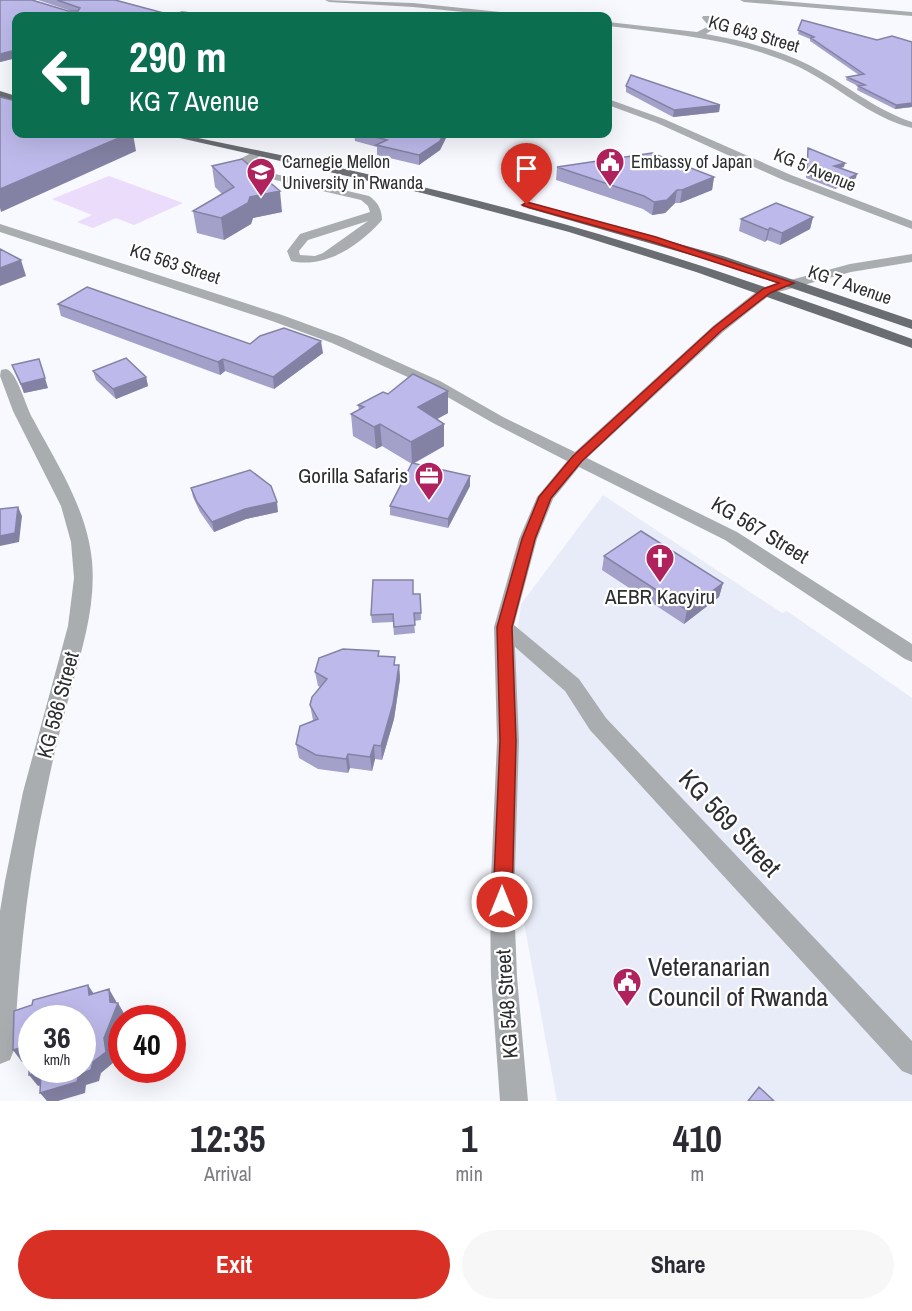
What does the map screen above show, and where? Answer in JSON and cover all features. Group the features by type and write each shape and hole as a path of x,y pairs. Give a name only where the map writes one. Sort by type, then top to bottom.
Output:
{"main road":[{"name":"KG 7 Avenue","path":"186,138 538,220 766,291 912,344"},
{"name":"KG 7 Avenue","path":"238,138 368,165 653,239 912,325"}],"street":[{"path":"329,0 405,4 482,12"},
{"path":"744,0 912,14"},
{"path":"698,35 714,26 706,18 721,18"},
{"name":"KG 643 Street","path":"612,24 698,35 766,51 804,66 892,119 912,125"},
{"name":"KG 5 Avenue","path":"612,103 653,116 823,193 912,225"},
{"path":"6,109 12,108"},
{"path":"257,153 240,163 241,169 365,198 371,202 377,214 376,220 326,257 313,261 295,258 293,251 304,237 377,214"},
{"name":"KG 563 Street","path":"0,228 277,318 337,340 435,384 498,420 578,458"},
{"name":"KG 548 Street","path":"514,1101 504,977 503,835 508,741 504,627 528,539 545,497 578,458 718,329 766,291 850,268 912,258"},
{"name":"KG 586 Street","path":"0,1050 13,913 27,826 75,643 82,602 82,560 76,525 66,493 26,422 6,373"},
{"name":"KG 567 Street","path":"578,458 731,536 912,654"},
{"name":"KG 569 Street","path":"504,627 572,685 598,724 912,1061"}],"shaded area":[{"path":"109,176 183,203 134,225 116,218 93,228 77,222 92,215 52,199"},
{"path":"603,495 782,613 787,611 912,698 912,1101 557,1101 505,820 512,683 521,604"}],"building":[{"path":"0,0 32,0 68,11 78,11 80,8 57,0 115,0 160,12 12,12 12,51 0,54"},
{"path":"802,20 877,40 892,36 912,42 912,103 896,105 858,86 865,85 847,77 864,74 811,38 814,37 798,30"},
{"path":"631,75 720,105 674,110 626,86"},
{"path":"0,97 12,100 12,138 119,138 0,189"},
{"path":"379,138 441,138 419,155 376,145 387,140"},
{"path":"808,148 845,163 834,166 857,174 836,185 807,174"},
{"path":"652,153 714,177 677,190 667,200 654,202 644,196 557,167"},
{"path":"242,159 257,172 261,170 260,174 280,191 250,197 248,203 221,218 193,211 234,187 212,166"},
{"path":"776,203 813,217 782,233 741,219"},
{"path":"0,249 21,260 0,268"},
{"path":"87,287 250,344 260,336 284,328 321,341 273,377 223,359 218,362 58,304"},
{"path":"126,358 146,377 113,389 93,371"},
{"path":"39,359 45,378 21,384 12,365"},
{"path":"413,374 448,391 418,407 444,424 411,442 380,424 374,427 351,414 364,407 358,405 383,392 388,394"},
{"path":"412,463 470,476 448,519 390,506"},
{"path":"250,470 271,486 277,502 245,509 212,522 197,502 191,488"},
{"path":"18,507 15,533 0,536 0,509"},
{"path":"641,531 723,583 687,610 604,556"},
{"path":"373,580 413,580 413,594 420,594 421,613 414,613 415,625 394,627 393,614 371,615"},
{"path":"343,649 379,651 378,656 395,657 394,665 399,665 393,704 381,746 374,745 370,757 348,754 346,759 316,755 296,744 300,726 318,719 310,705 312,697 327,679 315,672 319,658"},
{"path":"88,985 89,995 109,989 110,1002 118,1003 117,1005 108,1005 108,1028 104,1038 106,1052 96,1060 96,1005 32,1005 33,1000"},
{"path":"18,1010 18,1049 13,1050 14,1011"},
{"path":"40,1083 74,1083 40,1093"},
{"path":"759,1087 774,1101 748,1101"}],"place":[{"name":"Embassy of Japan","path":"610,188"},
{"name":"Carnegie Mellon University in Rwanda","path":"261,198"},
{"name":"Gorilla Safaris","path":"429,502"},
{"name":"AEBR Kacyiru","path":"660,584"},
{"name":"Veteranarian Council of Rwanda","path":"627,1008"}],"route":[{"path":"502,902 508,741 504,627 528,539 545,497 557,480 578,458 718,329 766,291 789,283 653,239 527,205"}]}
